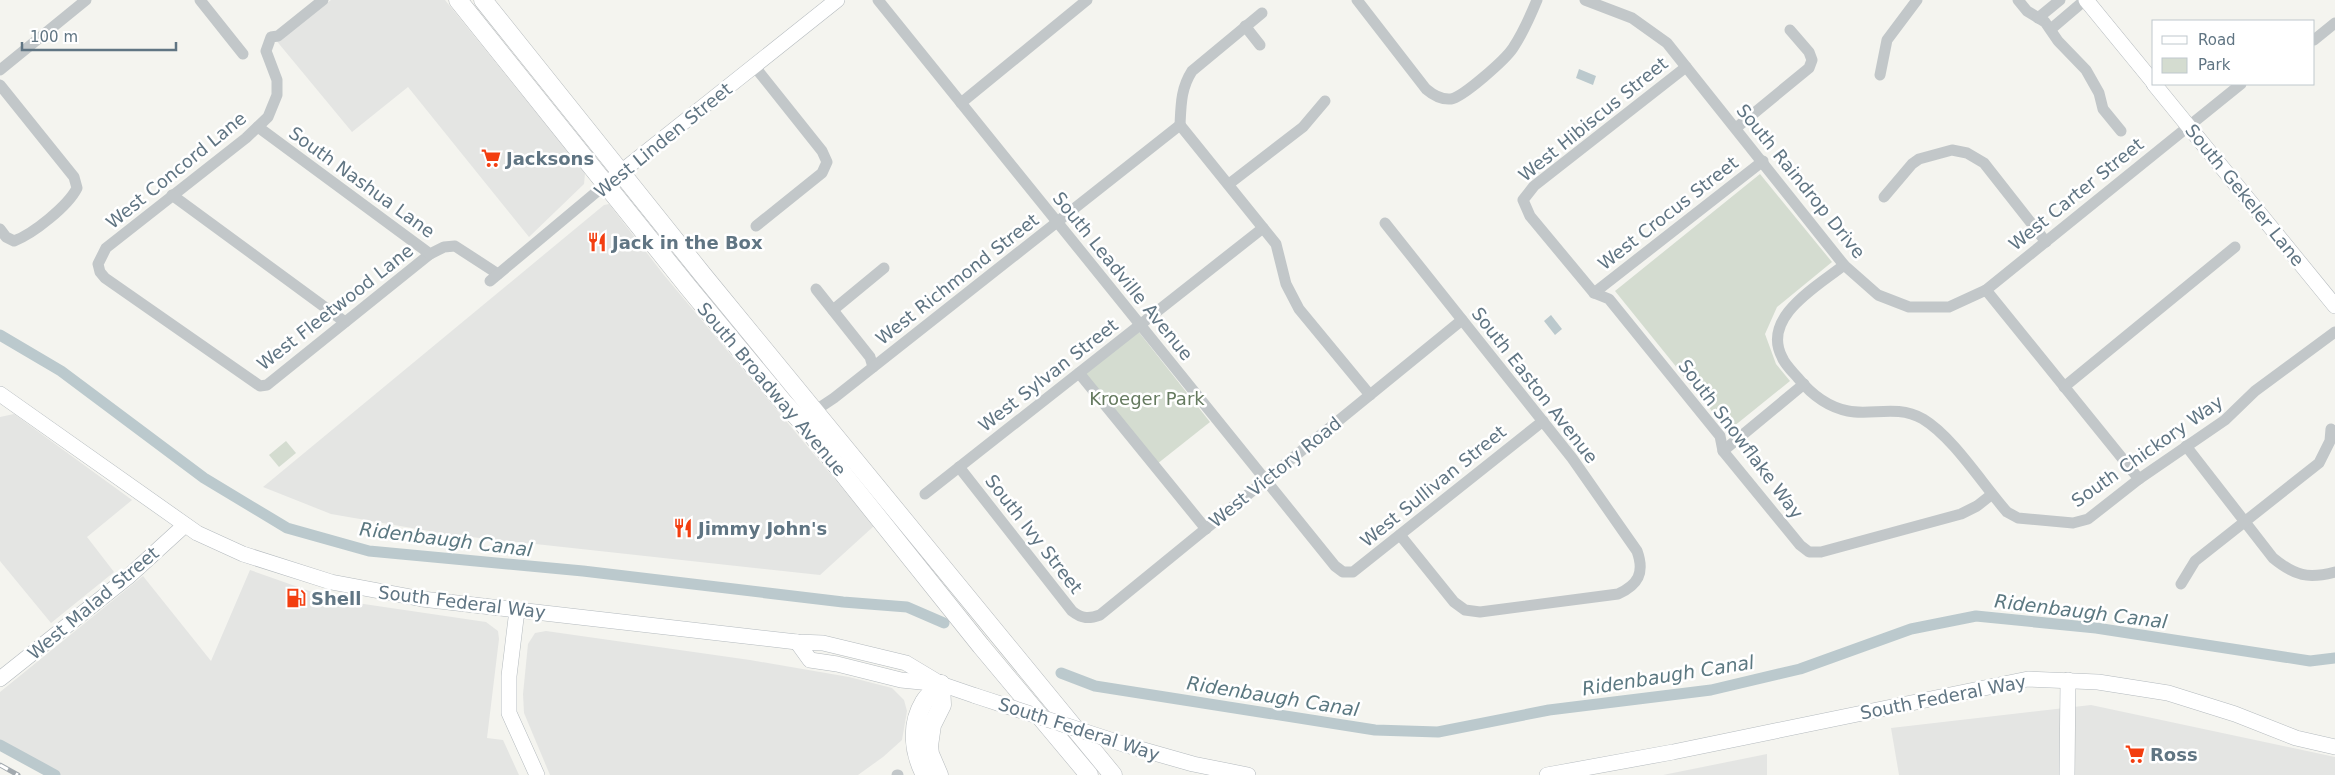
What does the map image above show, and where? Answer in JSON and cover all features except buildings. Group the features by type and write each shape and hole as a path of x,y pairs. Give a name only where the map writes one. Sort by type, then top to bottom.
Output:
{"main road":[{"name":"South Broadway Avenue","path":"458,0 981,646 1089,775"},
{"name":"South Broadway Avenue","path":"483,0 703,275 1113,775"},
{"name":"West Linden Street","path":"606,184 837,0"},
{"name":"South Gekeler Lane","path":"2086,0 2152,81"},
{"name":"South Gekeler Lane","path":"2156,85 2335,306"},
{"name":"South Federal Way","path":"1,397 185,524 243,554 330,582 400,596 797,642 823,643 906,663 941,684 1126,744 1193,764 1248,775"},
{"name":"West Malad Street","path":"0,679 128,577 185,524"},
{"path":"517,610 509,676 509,713 537,775"},
{"path":"1008,677 1034,720 1074,775"},
{"name":"South Federal Way","path":"1547,775 1673,752 2019,681 2068,680 2098,682 2168,694 2235,714 2296,738 2335,747"},
{"path":"2067,775 2068,680"},
{"path":"926,775 915,747 917,722 925,700 941,684"},
{"path":"940,775 928,746 932,725 942,705 941,684"}],"street":[{"path":"0,70 86,0"},
{"path":"200,0 243,54"},
{"name":"West Concord Lane","path":"260,386 105,278 100,272 98,264 106,248 268,118 277,95 277,80 266,51 267,44 271,37 278,36 323,0"},
{"name":"South Leadville Avenue","path":"878,0 1335,566 1343,572"},
{"path":"961,103 1087,0"},
{"path":"1357,0 1426,89 1441,99 1457,98 1487,74 1512,50 1528,23 1537,0"},
{"name":"South Raindrop Drive","path":"1585,0 1632,18 1667,43 1763,161 1844,265 1878,295 1909,307 1949,307 1986,290"},
{"path":"1880,75 1886,40 1917,0"},
{"path":"2018,0 2027,11 2051,28 2058,41 2086,70 2099,93 2103,109 2121,131"},
{"path":"2038,18 2060,0"},
{"path":"2051,28 2086,0"},
{"path":"1262,13 1192,71 1185,82 1181,96 1180,125 1276,244 1286,284 1299,308 1370,395"},
{"path":"2315,39 2335,23"},
{"path":"1245,26 1260,44"},
{"path":"1736,128 1809,68 1812,60 1809,52 1790,30"},
{"path":"755,66 822,151 827,162 822,173 756,226"},
{"name":"West Hibiscus Street","path":"1523,200 1534,186 1686,67"},
{"path":"0,85 74,177 77,188 73,196 65,204 24,237 14,241 6,237 0,229"},
{"name":"West Carter Street","path":"1986,290 2240,85"},
{"path":"1229,184 1303,127 1325,101"},
{"name":"West Richmond Street","path":"801,422 1180,125"},
{"name":"South Nashua Lane","path":"258,127 430,254 444,247 455,246 494,278"},
{"path":"1884,197 1912,164 1919,159 1952,150 1967,153 1984,164 2046,242"},
{"name":"West Crocus Street","path":"1594,293 1763,161"},
{"name":"West Linden Street","path":"494,278 606,184"},
{"path":"172,195 346,322"},
{"name":"South Snowflake Way","path":"1523,200 1530,216 1594,293 1609,300 1714,428 1720,436 1723,451 1800,545 1808,552 1821,552 1961,514 1977,506 1991,495"},
{"name":"South Easton Avenue","path":"1385,223 1572,458 1637,551 1641,562 1640,578 1631,588 1618,594 1480,612 1465,610 1454,602 1400,535"},
{"name":"West Sylvan Street","path":"925,494 1263,228"},
{"path":"2064,387 2236,247"},
{"name":"West Fleetwood Lane","path":"260,386 266,385 430,254"},
{"name":"South Chickory Way","path":"1844,265 1792,307 1782,320 1777,336 1781,357 1818,398 1834,407 1850,412 1886,410 1922,419 1949,441 1991,495 2012,516 2073,523 2088,519 2139,479 2225,420 2255,392 2335,332"},
{"path":"833,310 884,268"},
{"path":"816,289 870,357 873,367"},
{"path":"1986,290 2139,479"},
{"name":"West Victory Road","path":"1085,618 1100,615 1462,320"},
{"path":"1079,373 1206,529"},
{"path":"1723,451 1804,384"},
{"name":"West Sullivan Street","path":"1343,572 1353,572 1543,420"},
{"path":"2181,584 2195,560 2319,463 2330,441 2331,429"},
{"path":"2186,446 2274,558 2294,573 2320,576 2335,572"},
{"name":"South Ivy Street","path":"959,468 1072,612 1085,618"}],"shaded area":[{"path":"331,0 445,0 582,169 585,174 584,184 529,237 408,87 352,132 275,39"},
{"path":"1579,69 1596,76 1593,85 1576,78"},
{"path":"609,204 664,275 874,526 820,575 452,535 331,514 263,487 604,205"},
{"path":"1551,315 1562,329 1555,335 1544,321"},
{"path":"14,414 132,500 87,537 114,572 51,623 0,561 0,417"},
{"path":"250,570 315,593 357,603 486,622 498,631 499,639 487,738 503,740 519,775 57,775 0,741 0,692 143,576 211,661"},
{"path":"546,631 750,660 849,677 892,688 904,700 907,711 902,740 858,775 550,775 524,713 523,694 528,644 535,633"},
{"path":"2091,705 2335,757 2335,775 1899,775 1891,728"},
{"path":"1767,754 1767,775 1663,775"}],"green space":[{"path":"1760,174 1832,262 1777,307 1765,334 1776,364 1790,381 1728,431 1615,291"},
{"name":"Kroeger Park","path":"1138,331 1210,422 1157,464 1085,374"},
{"path":"286,441 296,453 279,467 269,455"}],"waterway":[{"name":"Ridenbaugh Canal","path":"0,335 61,371 204,478 287,528 369,551 583,571 843,602 907,607 944,623"},
{"name":"Ridenbaugh Canal","path":"1061,673 1095,686 1375,730 1438,732 1549,710 1711,690 1800,669 1911,629 1976,616 2096,628 2310,661 2335,658"},
{"path":"0,745 55,775"}],"railway":[{"path":"0,765 18,775"}],"place":[{"name":"Jacksons","path":"491,158"},
{"name":"Jack in the Box","path":"597,242"},
{"name":"Jimmy John's","path":"683,528"},
{"name":"Shell","path":"296,598"},
{"name":"Ross","path":"2135,754"}]}
